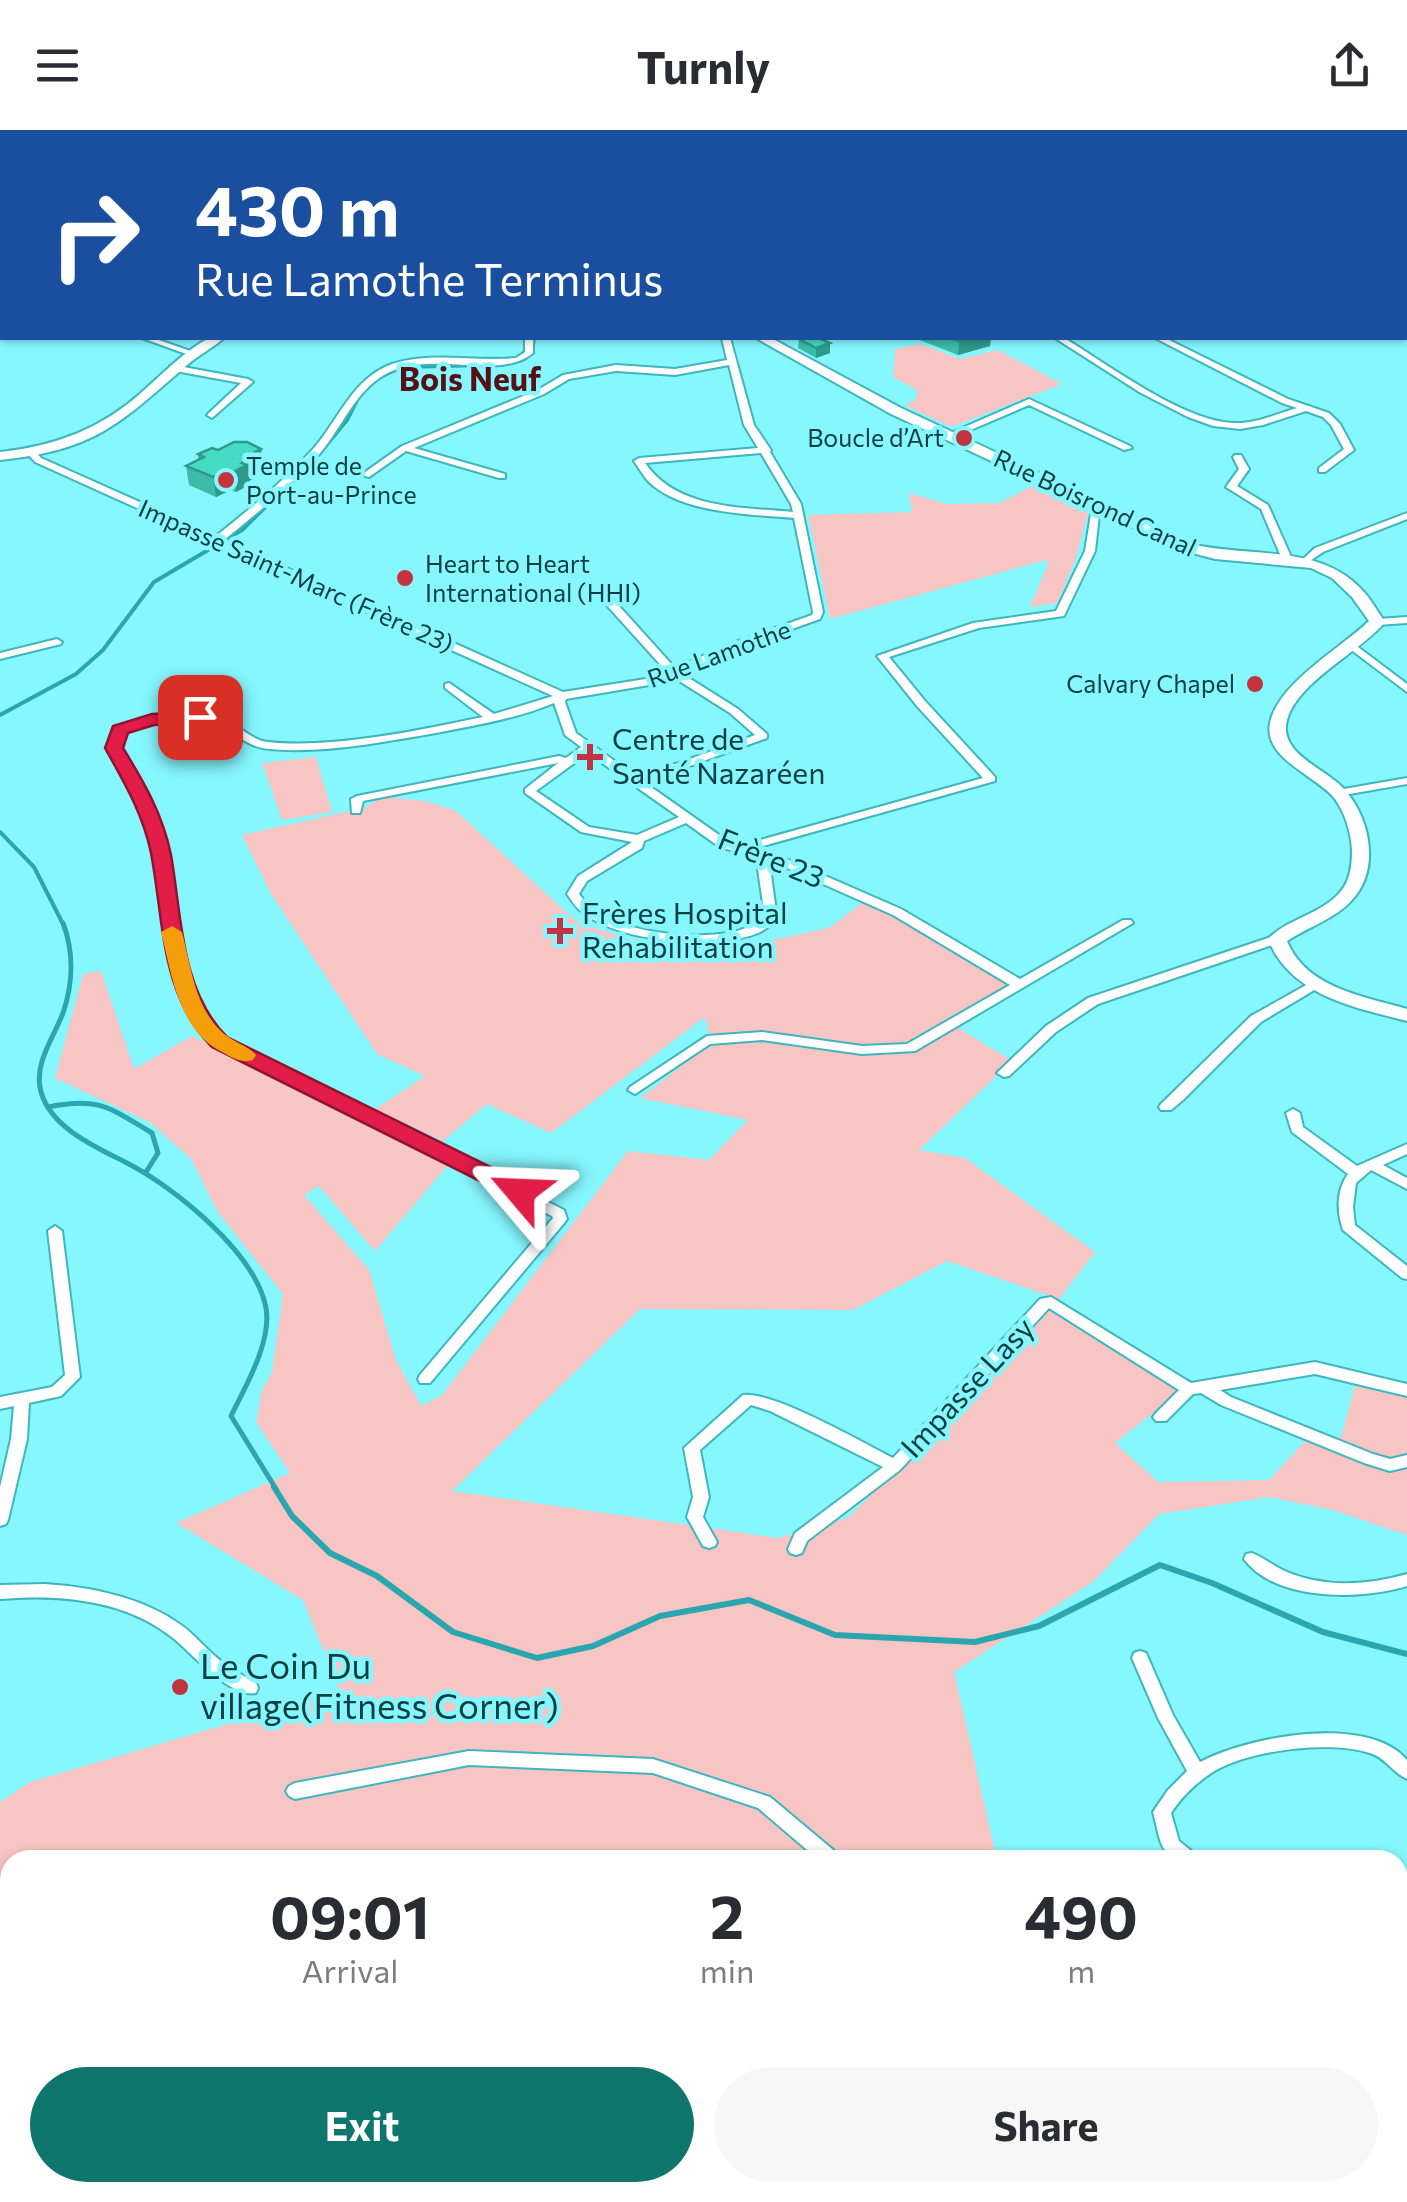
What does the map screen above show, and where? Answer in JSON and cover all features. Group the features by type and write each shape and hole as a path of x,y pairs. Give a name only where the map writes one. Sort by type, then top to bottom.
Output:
{"street":[{"path":"152,340 192,353"},
{"path":"0,456 65,446 106,428 192,353 215,340"},
{"path":"217,540 306,462 336,428 361,387 382,372 416,362 518,360 529,353 529,340"},
{"name":"Rue Lamothe","path":"425,1379 560,1218 559,1213 220,1042 201,1024 187,995 171,930 160,852 144,798 114,748 119,730 152,720 200,717 222,722 261,745 299,748 493,718 549,704 562,696 655,681 734,646 816,617 796,504 750,425 726,340"},
{"name":"Rue Boisrond Canal","path":"766,340 856,391 1097,508 1207,554 1307,560"},
{"path":"1063,340 1210,423 1231,426 1306,408"},
{"path":"1163,340 1253,386 1331,419 1348,450 1322,470"},
{"path":"366,474 405,448 541,392 566,376 616,368 675,372 730,362"},
{"path":"174,368 248,382 212,415"},
{"path":"949,436 1029,402 1127,448"},
{"path":"405,448 502,476"},
{"path":"766,450 639,461 642,469 674,494 701,505 797,514"},
{"name":"Impasse Saint-Marc (Frère 23)","path":"32,453 38,460 562,696"},
{"path":"1238,457 1244,469 1232,487 1265,507 1287,560"},
{"path":"747,848 991,779 935,714 906,689 882,656 977,624 1060,614 1090,551 1097,508"},
{"path":"1307,560 1320,550 1407,516"},
{"path":"1307,560 1321,564 1352,588 1377,622"},
{"path":"606,598 675,674 734,711 763,736 631,779"},
{"path":"1004,1073 1050,1029 1092,1001 1277,939 1341,902 1361,871 1354,822 1338,792 1290,754 1278,731 1279,719 1292,697 1354,647 1377,622 1407,620"},
{"path":"0,656 57,642"},
{"path":"1354,647 1407,689"},
{"path":"449,686 493,718"},
{"name":"Frère 23","path":"562,696 559,702 571,735 725,845 762,853 897,912 1020,985"},
{"path":"586,748 529,791 585,830 638,839 687,818"},
{"path":"356,812 357,800 559,759 565,762"},
{"path":"1338,792 1407,781"},
{"path":"638,839 638,845 582,879 573,894 578,906 596,919 684,938 749,934 772,919 762,853"},
{"path":"635,1090 707,1040 762,1036 862,1050 910,1048 1127,924"},
{"path":"1277,939 1281,955 1317,984 1407,1015"},
{"path":"1166,1107 1258,1017 1317,984"},
{"path":"1294,1113 1297,1128 1355,1172"},
{"path":"1407,1148 1355,1172 1343,1195 1348,1227 1407,1274"},
{"path":"1373,1165 1407,1184"},
{"path":"0,1403 56,1392 73,1377 55,1231"},
{"name":"Impasse Lasy","path":"709,1542 694,1517 702,1497 693,1444 748,1399 774,1406 895,1466 1051,1302 1196,1388"},
{"path":"1161,1417 1196,1388 1315,1368 1407,1390"},
{"path":"1196,1388 1369,1459 1390,1465 1407,1462"},
{"path":"0,1520 19,1438 22,1400"},
{"path":"796,1549 802,1537 895,1466"},
{"path":"1252,1559 1308,1588 1392,1586 1407,1580"},
{"path":"0,1592 61,1590 102,1597 142,1612 174,1629 215,1667 250,1688"},
{"path":"1140,1658 1166,1718 1197,1773"},
{"path":"1178,1850 1172,1845 1162,1812 1170,1797 1197,1773 1225,1758 1302,1743 1362,1741 1390,1753 1407,1772"},
{"path":"295,1791 469,1758 653,1766 764,1802 820,1850"}],"shaded area":[{"path":"920,344 960,359 998,350 1062,384 951,427 904,405 916,400 917,390 893,377 895,349"},
{"path":"1036,484 1089,509 1075,561 1057,603 1030,607 1048,564 1046,560 830,619 808,515 912,512 909,493 946,504 1000,503"},
{"path":"316,757 332,812 282,820 262,763"},
{"path":"383,797 425,801 456,811 578,923 627,938 733,948 829,928 865,901 1004,979 1014,986 955,1026 1012,1061 919,1150 965,1158 1095,1252 1059,1299 947,1261 853,1310 640,1309 452,1491 778,1538 847,1518 939,1430 1051,1309 1061,1311 1182,1390 1115,1443 1158,1482 1269,1480 1309,1437 1341,1437 1355,1386 1407,1397 1407,1535 1333,1510 1269,1497 1159,1514 1094,1581 954,1672 995,1850 0,1850 0,1802 30,1782 340,1691 303,1600 176,1523 290,1473 256,1422 262,1390 272,1372 283,1294 217,1211 191,1159 151,1123 55,1078 83,974 101,971 134,1069 192,1036 446,1158 447,1166 375,1251 319,1186 304,1195 369,1270 396,1360 421,1406 442,1395 628,1151 709,1160 748,1120 640,1098 712,1043 705,1017 551,1133 487,1104 443,1141 375,1109 425,1076 377,1054 271,894 242,835 364,808"}],"building":[{"path":"801,340 830,343 816,348"},
{"path":"234,442 247,442 261,449 255,452 260,454 233,472 228,470 213,477 186,466 204,457 198,454"}],"waterway":[{"path":"500,365 528,356 534,340"},
{"path":"378,378 402,367 484,365"},
{"path":"0,715 76,674 103,650 154,582 242,530 319,454 347,420 359,396"},
{"path":"0,832 34,867 64,925"},
{"path":"64,925 70,957 69,991 42,1061 41,1092 46,1105 64,1126 167,1188 210,1224 247,1266 259,1287 267,1321 256,1364 231,1416 276,1489"},
{"path":"48,1107 80,1103 103,1106 152,1133 158,1153 146,1172"},
{"path":"274,1487 292,1516 330,1553 377,1576 453,1632 537,1658 593,1646 660,1616 749,1600 835,1635 975,1642 1039,1626 1160,1565 1212,1583 1323,1632 1407,1654"}],"slow traffic":[{"path":"172,932 187,995 201,1024 220,1042 245,1055"}],"place":[{"name":"Boucle d’Art","path":"964,438"},
{"name":"Temple de Port-au-Prince","path":"226,480"},
{"name":"Heart to Heart International (HHI)","path":"405,578"},
{"name":"Calvary Chapel","path":"1255,684"},
{"name":"Centre de Santé Nazaréen","path":"590,757"},
{"name":"Frères Hospital Rehabilitation","path":"560,931"},
{"name":"Le Coin Du village(Fitness Corner)","path":"180,1687"}],"district":[{"name":"Bois Neuf","path":"470,380"}],"route":[{"path":"200,717 152,720 119,730 114,748 144,798 160,852 171,930 187,995 201,1024 220,1042 520,1192"}]}
